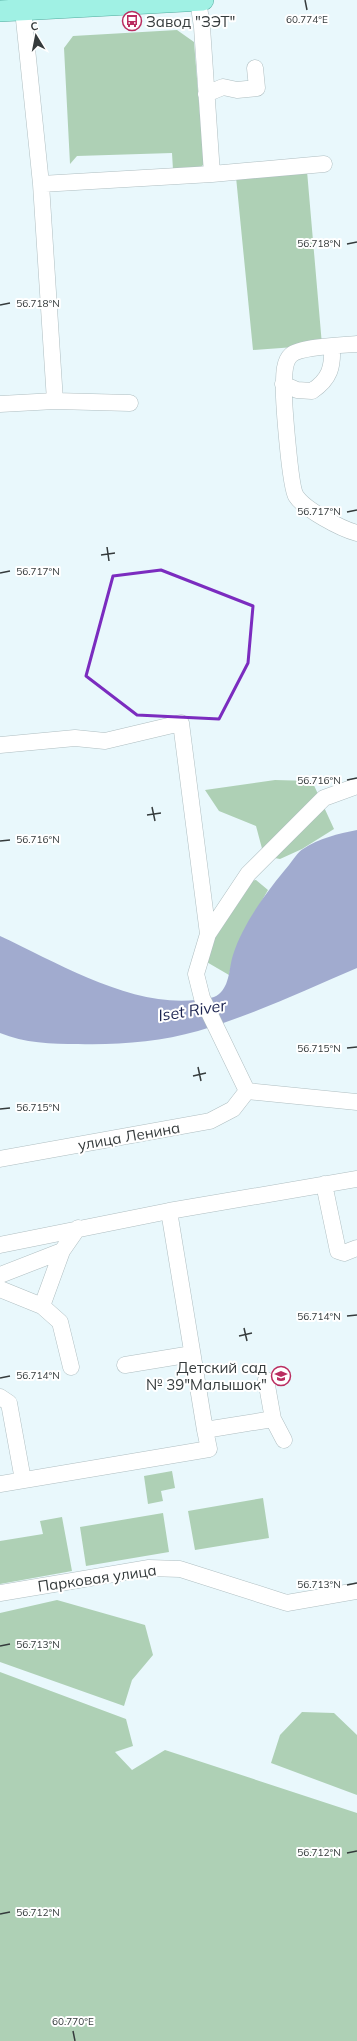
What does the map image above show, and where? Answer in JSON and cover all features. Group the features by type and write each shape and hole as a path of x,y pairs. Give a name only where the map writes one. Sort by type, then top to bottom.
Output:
{"main road":[{"path":"0,11 23,5 203,0"}],"street":[{"path":"198,0 202,27 212,174"},
{"path":"23,5 41,184 55,401"},
{"path":"206,94 223,87 237,90 257,88 255,68"},
{"path":"41,184 212,174 324,164"},
{"path":"357,344 332,346 292,354 287,361 284,384 291,479 295,495 306,508 343,529 357,533"},
{"path":"284,384 297,390 312,391 323,384 333,364 332,346"},
{"path":"0,404 55,401 130,403"},
{"path":"0,745 75,738 105,741 181,723 208,934"},
{"path":"357,786 324,798 248,874 208,934 196,974 202,998 247,1090 357,1102"},
{"name":"улица Ленина","path":"0,1159 210,1121 233,1109 247,1090"},
{"path":"0,1245 78,1228 169,1211 357,1179"},
{"path":"324,1184 338,1251 344,1253 357,1248"},
{"path":"0,1484 209,1449 169,1211"},
{"path":"42,1306 62,1251 78,1228"},
{"path":"0,1275 62,1251"},
{"path":"0,1289 42,1306 60,1322 71,1366"},
{"path":"125,1365 192,1354"},
{"path":"266,1380 273,1419 284,1440"},
{"path":"0,1397 9,1403 23,1480"},
{"path":"205,1430 273,1419"},
{"name":"Парковая улица","path":"0,1593 149,1568 180,1569 287,1603 357,1591"}],"highlighted area":[{"path":"161,570 253,606 248,663 219,719 137,715 86,676 113,576"}],"green space":[{"path":"177,30 194,42 204,164 200,168 173,170 172,153 77,156 70,164 64,48 73,36"},
{"path":"307,171 322,345 253,350 236,177"},
{"path":"275,780 312,781 334,829 302,849 280,859 264,856 256,826 219,811 205,790"},
{"path":"256,880 268,890 240,941 229,975 205,961 238,883"},
{"path":"172,1471 175,1488 161,1491 163,1501 148,1504 144,1476"},
{"path":"263,1498 269,1538 195,1550 188,1511"},
{"path":"163,1513 169,1552 86,1566 80,1527"},
{"path":"62,1517 72,1571 0,1584 0,1541 43,1534 40,1521"},
{"path":"57,1600 145,1625 153,1655 132,1680 124,1706 0,1662 0,1613"},
{"path":"0,1672 126,1719 133,1746 115,1752 132,1770 165,1750 357,1813 357,2041 0,2041"},
{"path":"302,1712 334,1713 357,1735 357,1795 271,1763 280,1735"}],"water":[{"name":"Iset River","path":"357,830 357,968 239,1018 198,1031 168,1038 123,1043 58,1044 28,1041 0,1033 0,936 70,970 120,990 146,997 171,1000 196,1000 211,998 217,996 223,990 229,976 237,943 257,907 297,854 309,845 322,839"}],"place":[{"name":"Завод \"ЗЭТ\"","path":"132,21"},
{"name":"Детский сад № 39\"Малышок\"","path":"281,1376"}]}
